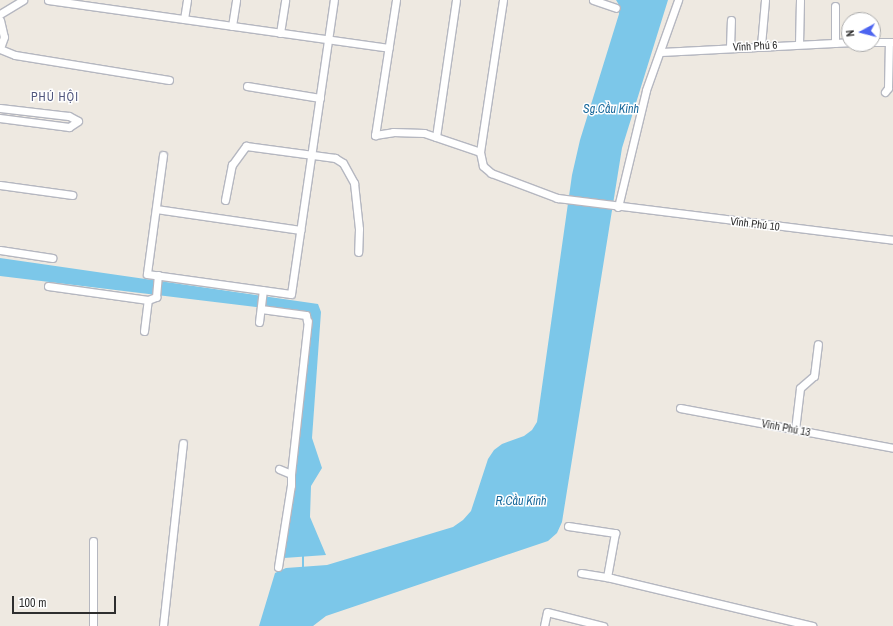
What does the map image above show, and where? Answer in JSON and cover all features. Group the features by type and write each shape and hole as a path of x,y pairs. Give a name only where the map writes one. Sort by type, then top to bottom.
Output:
{"street":[{"path":"0,14 23,0"},
{"path":"48,0 388,48"},
{"path":"184,19 187,0"},
{"path":"232,26 236,0"},
{"path":"280,33 284,0"},
{"path":"163,155 147,274 158,277 262,292 291,294 334,0"},
{"path":"396,0 375,135 393,132 424,133 480,152 503,0"},
{"path":"436,137 456,0"},
{"path":"594,0 616,8"},
{"path":"615,207 646,90 661,52 678,0"},
{"path":"761,45 765,0"},
{"path":"799,44 800,0"},
{"path":"835,6 835,42"},
{"path":"0,20 4,37 0,49 15,55 169,80"},
{"path":"730,47 731,20"},
{"name":"Vĩnh Phú 6","path":"661,52 761,45 841,42"},
{"path":"885,92 888,88 891,42"},
{"path":"247,86 320,98"},
{"path":"0,108 69,116 78,121 69,127 0,118"},
{"path":"225,200 232,165 246,146 339,160 349,172 357,208 358,252"},
{"name":"Vĩnh Phú 10","path":"480,152 483,166 491,172 560,198 615,207 893,240"},
{"path":"0,185 72,195"},
{"path":"156,209 300,230"},
{"path":"0,250 52,258"},
{"path":"48,286 148,300 156,296 158,277"},
{"path":"259,322 262,292"},
{"path":"144,331 148,300"},
{"path":"261,308 306,314 308,321 289,505 278,567"},
{"path":"795,430 800,388 814,376 818,344"},
{"name":"Vĩnh Phú 13","path":"680,408 893,448"},
{"path":"163,626 183,443"},
{"path":"279,469 291,474"},
{"path":"568,526 615,533 608,578"},
{"path":"93,541 93,626"},
{"path":"581,573 812,626"},
{"path":"544,626 548,612 584,624 603,626"}],"water":[{"name":"R.Cầu Kinh","path":"616,0 668,0 622,148 562,522 557,533 548,541 326,616 313,626 259,626 275,573 286,568 327,565 453,527 463,520 471,511 488,459 494,450 502,444 524,436 532,430 537,422 572,175 580,140 619,14 619,5"},
{"path":"0,258 318,304 321,312 312,438 322,468 311,486 310,517 326,555 284,558 292,499 306,313 0,276"}],"waterway":[{"path":"303,555 303,569"}],"district":[{"name":"PHÚ HỘI","path":"55,98"}],"water label":[{"name":"Sg.Cầu Kinh","path":"611,110"}]}
